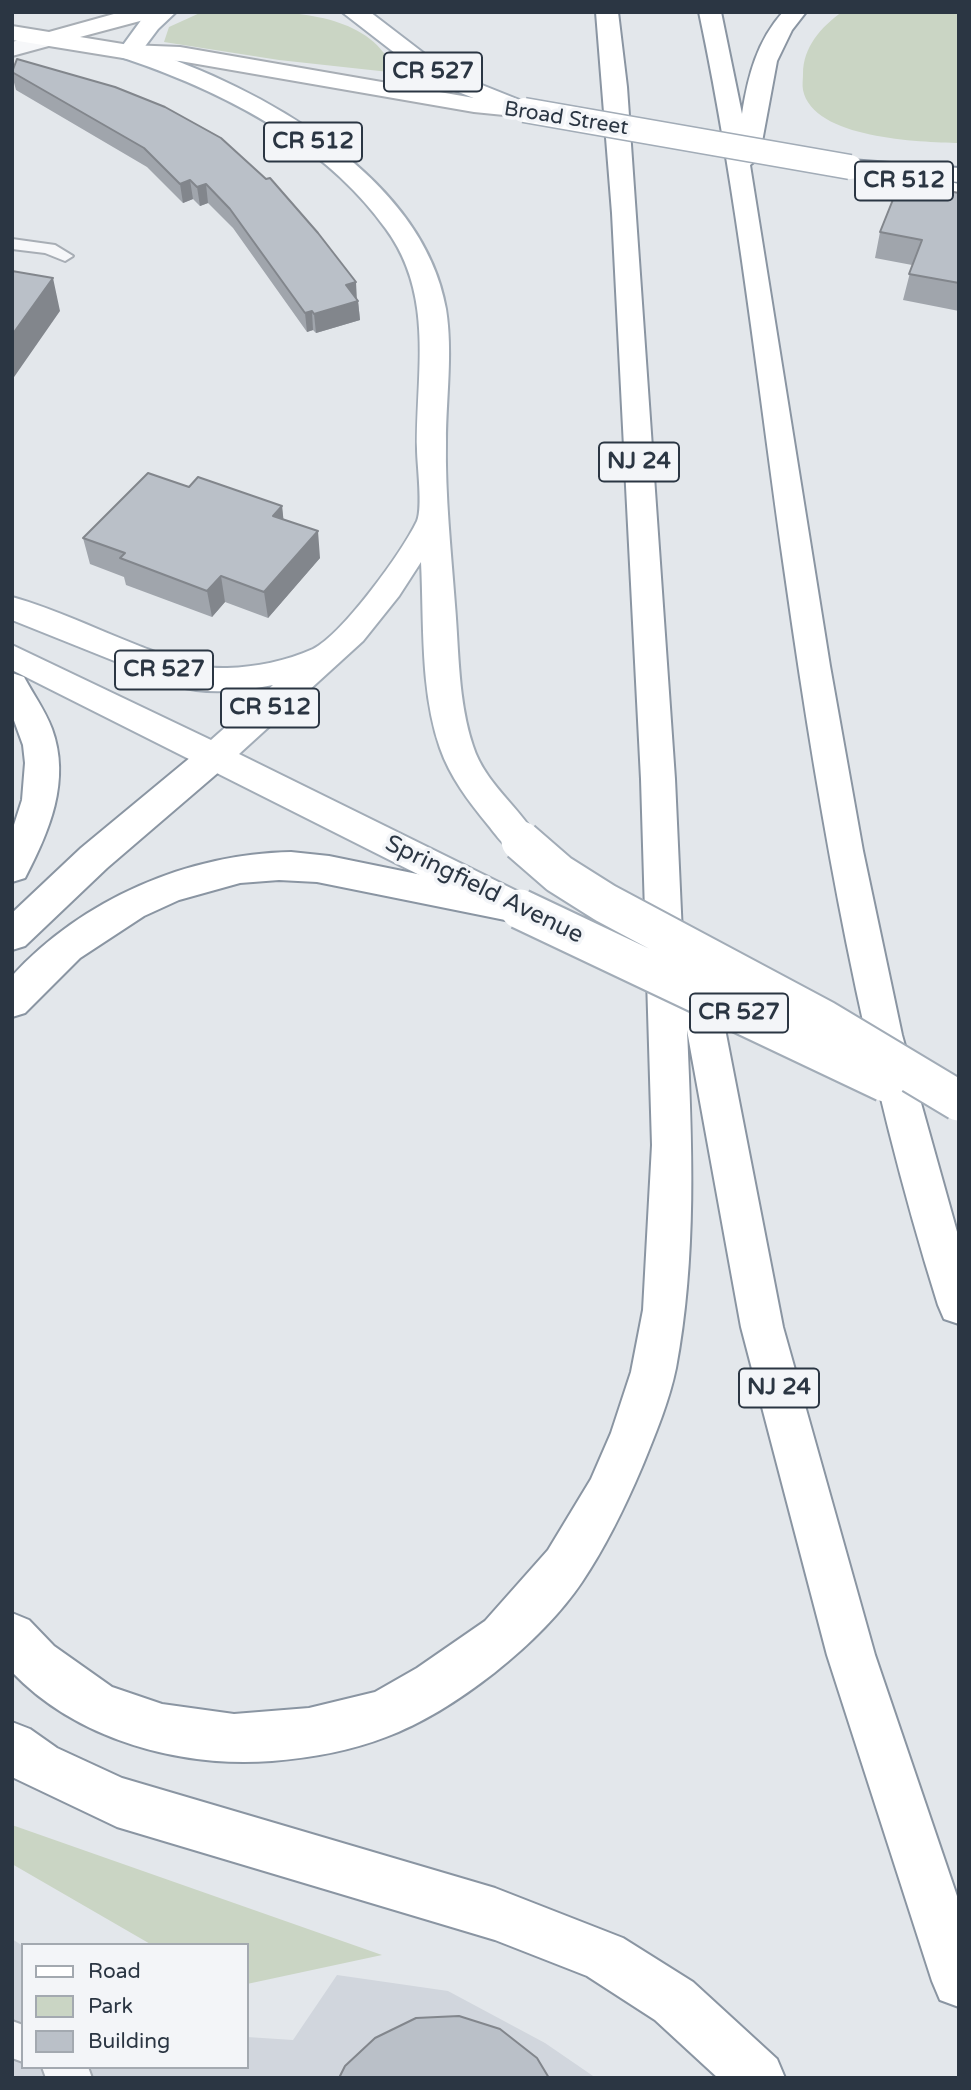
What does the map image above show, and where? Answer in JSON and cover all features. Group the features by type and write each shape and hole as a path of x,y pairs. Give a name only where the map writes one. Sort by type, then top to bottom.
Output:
{"main road":[{"path":"48,39 147,12"},
{"path":"129,52 150,24 165,12"},
{"name":"CR 527","path":"353,12 374,24 415,60 443,77 524,110"},
{"name":"NJ 24","path":"607,12 616,69 618,146 625,213 658,779 762,1327 851,1655 959,1981"},
{"path":"710,12 742,187 818,694 848,868 904,1124 959,1306"},
{"path":"742,187 765,57 775,36 795,12"},
{"name":"Broad Street","path":"12,33 129,52 180,54 474,105 524,110 849,167 959,192"},
{"name":"Broad Street","path":"129,52 186,72 218,87 295,130 345,168 375,199 402,233 420,270 431,304 435,334 431,444 434,518"},
{"path":"849,167 959,174"},
{"path":"434,518 444,689 451,723 463,763 489,804 521,841 559,874 605,903 824,1020 959,1101"},
{"name":"CR 512","path":"215,756 352,633 388,589 434,518"},
{"name":"CR 527","path":"12,608 189,678 209,680 271,676 323,657"},
{"name":"Springfield Avenue","path":"12,656 520,909 959,1117"},
{"path":"12,685 35,730 43,766 38,807 12,867"},
{"path":"12,936 94,858 215,756"},
{"path":"12,1636 37,1663 98,1707 162,1729 234,1739 309,1733 383,1714 434,1685 502,1638 565,1567 607,1495 633,1434 653,1372 664,1310 672,1145 658,779"},
{"path":"12,1002 64,950 116,911 172,886 219,873 280,866 335,871 520,909"},
{"path":"12,1747 39,1766 117,1802 495,1914 604,1957 674,2001 758,2078"}],"street":[{"path":"12,50 48,39"}],"lane":[{"path":"12,244 49,249 65,256"}],"shaded area":[{"path":"12,1939 21,1945 21,2069 248,2069 248,2037 293,2040 337,1975 448,1991 545,2043 596,2078 12,2078"}],"green space":[{"path":"202,12 281,12 336,22 360,32 380,48 394,70 389,72 279,60 164,42 169,27"},
{"path":"842,12 959,12 959,143 895,139 846,128 826,119 811,106 803,90 806,55 820,31"},
{"path":"12,1825 382,1955 248,1984 248,1943 149,1943 12,1864"}],"building":[{"path":"17,59 115,87 165,107 221,138 266,179 270,178 318,233 356,282 346,285 358,301 314,314 312,311 305,313 230,209 206,184 197,187 190,180 180,184 144,148 12,72"},
{"path":"900,182 959,193 959,283 909,274 922,240 880,232"},
{"path":"12,271 53,278 12,335"},
{"path":"148,473 189,487 198,477 282,506 273,516 318,531 264,592 221,576 207,591 120,558 125,553 83,538"},
{"path":"459,2016 500,2029 537,2058 549,2078 339,2078 345,2066 375,2038 416,2018"}]}
